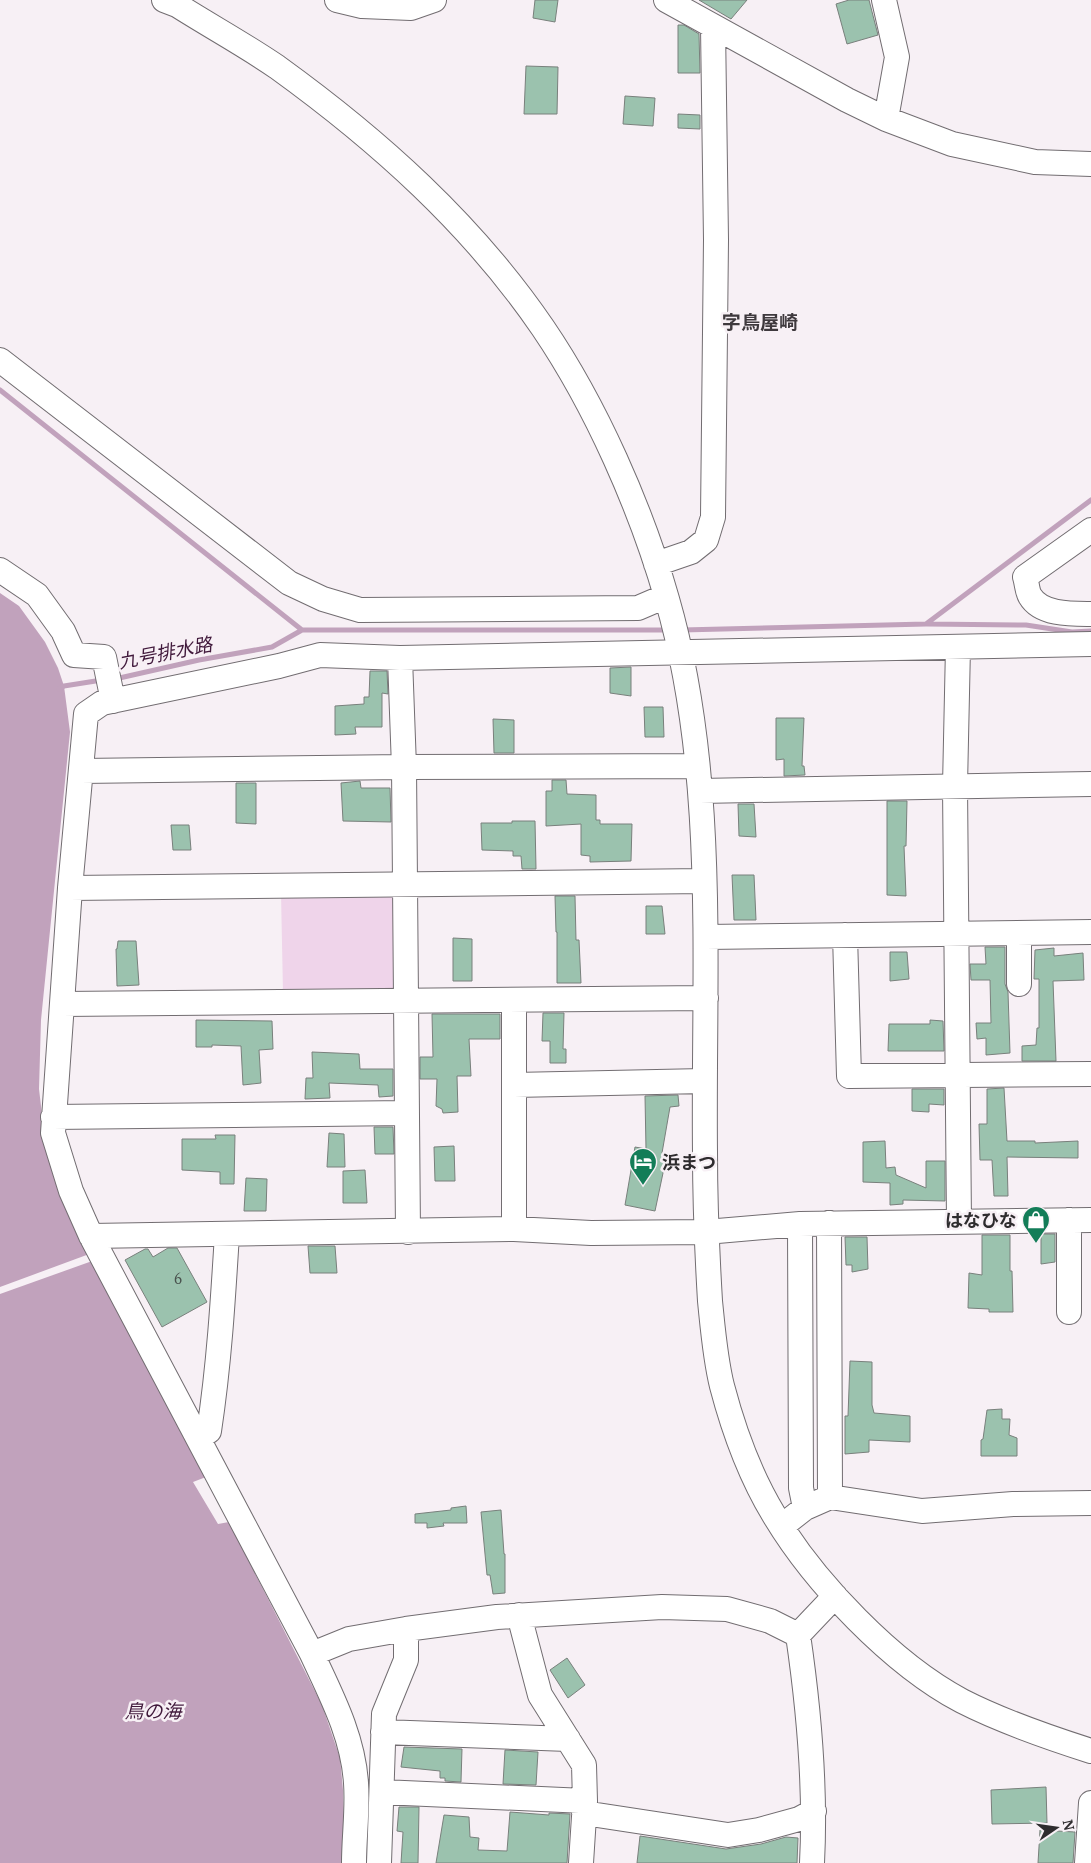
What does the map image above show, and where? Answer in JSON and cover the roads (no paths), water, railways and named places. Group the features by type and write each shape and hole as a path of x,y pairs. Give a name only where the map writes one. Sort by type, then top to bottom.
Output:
{"street":[{"path":"337,0 362,6 411,8 434,0"},
{"path":"666,0 847,100 886,119 952,144 1035,162 1091,164"},
{"path":"884,0 897,57 886,119"},
{"path":"174,2 272,64 354,125 406,170 448,212 495,265 543,328 592,410 635,506 669,604 693,724 700,791 706,936 704,1081 706,1232 714,1343 722,1385 735,1426 754,1474 773,1514 803,1558 835,1596 871,1633 911,1667 960,1700 1034,1733 1091,1752"},
{"path":"656,564 692,552 706,540 713,516 716,240 713,27"},
{"path":"0,360 289,583 323,598 360,610 638,608 669,604"},
{"path":"1091,530 1025,577 1029,595 1039,606 1066,614 1091,614"},
{"path":"0,570 37,595 63,631 74,655 104,657 113,697"},
{"path":"354,1863 356,1783 349,1741 342,1718 312,1654 91,1236 71,1190 53,1133 70,888 86,714 113,697 280,666 320,655 400,658 678,646 958,647 1091,644"},
{"path":"958,647 955,786 959,1222"},
{"path":"400,658 404,767 408,1232"},
{"path":"81,771 697,766"},
{"path":"700,791 1091,784"},
{"path":"70,888 704,880"},
{"path":"706,936 1091,932"},
{"path":"1019,933 1019,984"},
{"path":"845,935 849,1076 1091,1074"},
{"path":"62,1004 706,998"},
{"path":"514,1000 514,1229"},
{"path":"514,1085 704,1081"},
{"path":"53,1117 406,1113"},
{"path":"91,1236 514,1229 591,1233 706,1232 828,1223 1080,1220 1069,1312"},
{"path":"828,1223 830,1497"},
{"path":"800,1224 800,1488 805,1508"},
{"path":"199,1438 210,1431 215,1396 227,1234"},
{"path":"782,1526 805,1508 830,1497 922,1511 1013,1504 1091,1503"},
{"path":"798,1635 835,1596"},
{"path":"312,1654 349,1639 406,1629 519,1615 662,1607 726,1609 770,1621 798,1635"},
{"path":"519,1615 540,1695 584,1765 581,1863"},
{"path":"379,1863 384,1714 406,1660 406,1629"},
{"path":"798,1635 804,1674 814,1811 812,1863"},
{"path":"383,1732 568,1739"},
{"path":"382,1792 584,1807 728,1836 799,1819 814,1811"},
{"path":"1087,1863 1091,1803"}],"water":[{"name":"鳥の海","path":"0,593 19,606 45,642 58,668 64,686 70,732 41,1020 39,1089 43,1123 206,1477 193,1482 218,1524 229,1522 322,1705 340,1758 344,1828 342,1863 0,1863"}],"waterway":[{"path":"0,390 302,630"},
{"path":"682,630 926,624 1091,500"},
{"path":"927,624 1026,625 1072,632 1091,631"},
{"path":"115,679 199,660 272,647 302,630 669,630"},
{"name":"九号排水路","path":"59,689 64,686 102,680"}],"place":[{"name":"浜まつ","path":"643,1186"},
{"name":"はなひな","path":"1036,1244"}],"district":[{"name":"字鳥屋崎","path":"760,321"}]}
